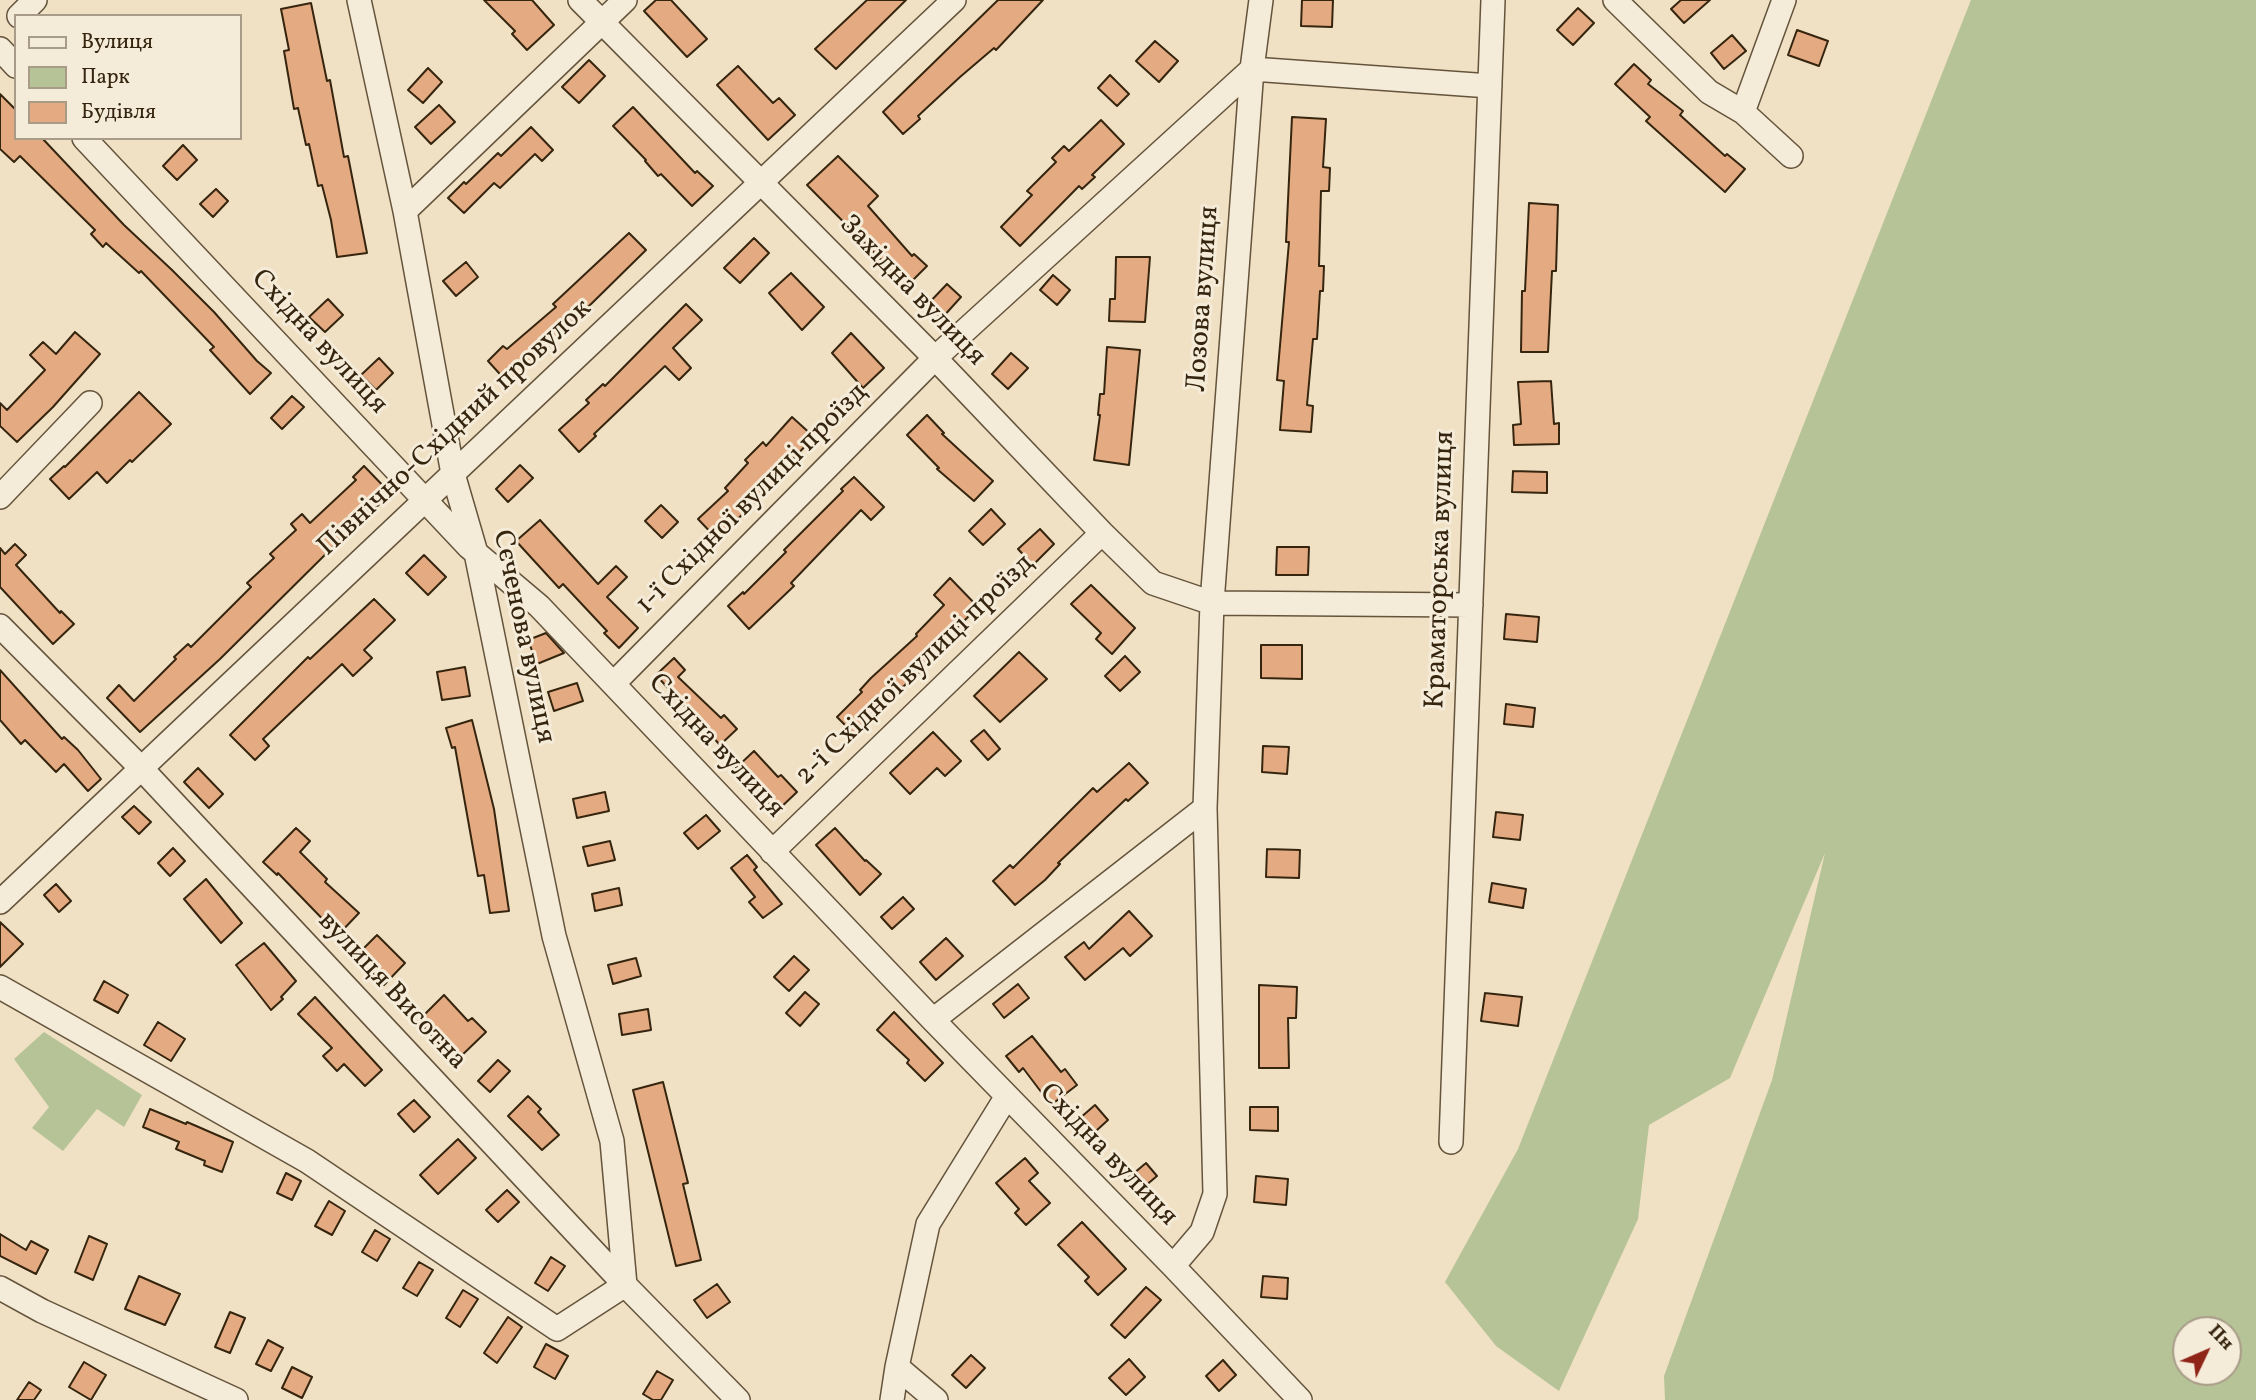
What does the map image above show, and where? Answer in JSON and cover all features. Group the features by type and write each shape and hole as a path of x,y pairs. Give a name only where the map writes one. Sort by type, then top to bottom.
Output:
{"street":[{"path":"20,14 35,0"},
{"name":"Сєченова вулиця","path":"359,0 405,211 453,474 476,553 554,936 612,1141 625,1285"},
{"name":"Західна вулиця","path":"580,0 935,358 1153,583 1212,603 1471,606"},
{"path":"405,211 625,0"},
{"name":"Північно-Східний провулок","path":"0,902 954,0"},
{"name":"Лозова вулиця","path":"1173,1266 1202,1233 1214,1194 1205,808 1212,603 1252,69 1261,0"},
{"name":"Краматорська вулиця","path":"1451,1143 1493,0"},
{"path":"1615,0 1709,92 1743,112 1791,156"},
{"path":"1743,112 1784,0"},
{"path":"0,34 14,20"},
{"path":"0,49 14,64"},
{"path":"1252,69 1490,86"},
{"name":"1-ї Східної вулиці проїзд","path":"614,683 935,358 1252,69"},
{"name":"Східна вулиця","path":"86,140 476,553 539,606 614,683 772,852 1300,1400"},
{"path":"0,498 90,403"},
{"name":"2-ї Східної вулиці проїзд","path":"772,852 1102,533"},
{"name":"вулиця Висотна","path":"0,626 141,768 625,1285 738,1400"},
{"path":"933,1020 1205,808"},
{"path":"0,986 307,1161 556,1329 625,1285"},
{"path":"892,1400 928,1224 1007,1096"},
{"path":"0,1288 42,1311 236,1400"},
{"path":"897,1367 936,1400"}],"green space":[{"path":"1971,0 2256,0 2256,1400 1665,1400 1664,1376 1772,1080 1825,853 1730,1078 1649,1125 1638,1219 1559,1391 1496,1346 1445,1282 1518,1149"},
{"path":"44,1032 142,1095 124,1127 97,1109 63,1151 32,1128 49,1107 14,1059"}],"building":[{"path":"484,0 532,0 554,25 527,50 512,34 515,31"},
{"path":"656,0 671,0 707,39 687,57 644,11"},
{"path":"867,0 906,0 836,69 815,49"},
{"path":"998,0 1043,0 996,50 994,48 960,77 918,116 920,119 903,134 883,112"},
{"path":"1302,0 1333,0 1332,27 1301,26"},
{"path":"1681,0 1710,0 1684,23 1671,9"},
{"path":"311,3 327,81 330,80 344,157 348,156 367,253 337,257 322,185 318,186 298,108 294,109 284,51 289,50 281,9"},
{"path":"1578,8 1594,23 1573,45 1557,30"},
{"path":"1797,30 1828,41 1819,66 1788,55"},
{"path":"1732,35 1746,51 1724,69 1711,53"},
{"path":"1155,41 1178,61 1159,82 1136,61"},
{"path":"589,60 605,76 579,103 562,87"},
{"path":"1634,64 1651,80 1648,84 1683,111 1680,115 1725,156 1727,154 1745,169 1725,192 1646,121 1650,117 1615,84"},
{"path":"738,66 773,103 779,98 795,115 768,140 717,85"},
{"path":"428,68 442,82 423,103 408,90"},
{"path":"1110,75 1129,94 1117,106 1098,88"},
{"path":"0,94 14,108 14,140 44,140 271,373 250,394 210,350 214,347 141,271 139,273 106,243 103,247 91,234 95,230 20,156 14,162 0,149"},
{"path":"439,105 455,122 431,144 415,127"},
{"path":"633,107 695,173 697,171 713,186 692,206 661,174 658,176 613,126"},
{"path":"1292,117 1326,119 1323,167 1330,168 1329,191 1321,191 1319,266 1324,266 1323,291 1320,291 1317,339 1313,339 1307,405 1313,406 1311,432 1280,430 1284,381 1277,380 1289,242 1286,242"},
{"path":"1101,120 1124,144 1092,175 1095,177 1082,189 1079,186 1020,246 1001,227 1032,195 1027,191 1056,162 1052,158 1064,146 1069,151"},
{"path":"531,127 553,150 542,161 535,154 500,188 494,183 464,213 448,198 498,153 501,156"},
{"path":"183,145 197,160 177,180 163,166"},
{"path":"838,156 878,196 868,206 912,256 914,254 927,266 907,286 807,185"},
{"path":"216,189 228,201 213,217 200,204"},
{"path":"1529,203 1558,205 1556,271 1552,271 1548,352 1521,352 1522,291 1525,291"},
{"path":"629,233 646,250 585,310 587,311 508,383 488,361 503,346 507,349 556,307 553,304"},
{"path":"754,238 769,253 740,283 724,268"},
{"path":"1116,257 1150,257 1145,322 1109,321 1110,299 1115,299"},
{"path":"466,262 478,277 456,296 443,281"},
{"path":"791,273 824,307 802,330 769,293"},
{"path":"1053,275 1070,290 1057,305 1040,290"},
{"path":"947,284 961,297 942,318 927,305"},
{"path":"328,299 343,315 325,332 309,317"},
{"path":"686,304 702,320 673,348 691,368 679,380 665,366 594,434 596,436 579,452 559,430 589,403 586,400 603,384 605,386"},
{"path":"75,332 100,354 53,407 17,442 0,426 0,403 7,410 45,370 30,355 43,342 56,354"},
{"path":"851,333 884,368 863,388 832,353"},
{"path":"1107,347 1140,350 1129,465 1094,460 1100,394 1104,394"},
{"path":"1011,353 1028,368 1008,389 992,374"},
{"path":"379,358 393,373 376,390 361,375"},
{"path":"1551,381 1554,424 1559,423 1559,444 1514,445 1513,425 1521,424 1518,382"},
{"path":"139,392 171,424 107,483 97,472 69,499 50,479"},
{"path":"292,396 304,407 282,429 271,418"},
{"path":"927,415 944,433 942,434 993,481 974,501 937,469 939,468 907,435"},
{"path":"792,417 814,437 717,539 698,519 728,491 725,488 748,463 745,460 763,442 766,446"},
{"path":"520,465 533,478 508,502 496,489"},
{"path":"364,466 391,494 140,732 107,698 119,685 134,701 176,659 174,657 188,644 191,647 251,587 247,583 274,558 270,554 296,530 291,524 302,514 310,523 356,480 353,477"},
{"path":"1513,471 1547,472 1547,493 1512,492"},
{"path":"854,477 884,507 871,520 861,510 791,583 794,586 749,629 728,606 743,592 744,594 786,552 784,550"},
{"path":"661,505 678,522 662,538 645,521"},
{"path":"991,509 1005,524 983,545 969,531"},
{"path":"540,520 598,584 616,566 627,577 607,597 638,628 619,648 604,633 607,631 563,584 559,588 516,541"},
{"path":"1040,529 1054,544 1033,565 1018,549"},
{"path":"15,544 26,555 16,565 60,613 61,611 74,624 53,644 0,587 0,548 5,554"},
{"path":"1277,547 1309,547 1308,575 1276,575"},
{"path":"424,555 446,577 428,595 406,573"},
{"path":"950,578 978,607 949,636 954,641 895,694 897,697 856,736 837,717 862,692 860,690 871,678 917,636 944,605 934,595"},
{"path":"1091,585 1135,628 1112,654 1096,639 1101,633 1071,604"},
{"path":"374,599 395,620 364,650 372,658 353,676 342,664 263,739 269,746 255,760 230,735 308,657 310,659"},
{"path":"1506,614 1539,617 1537,642 1504,639"},
{"path":"546,633 564,653 537,664 528,640"},
{"path":"1261,645 1302,645 1302,679 1261,678"},
{"path":"1019,652 1047,679 1000,722 974,696"},
{"path":"1125,656 1140,672 1120,691 1105,676"},
{"path":"674,658 685,670 678,677 721,718 724,715 737,729 720,745 656,675"},
{"path":"465,667 470,696 442,700 437,672"},
{"path":"0,670 62,739 64,737 78,750 101,779 88,791 64,764 56,772 25,740 21,744 0,720"},
{"path":"577,683 583,701 554,711 548,692"},
{"path":"1506,704 1535,708 1533,727 1504,724"},
{"path":"472,720 494,809 509,911 490,913 484,875 478,876 455,747 452,748 446,728"},
{"path":"984,730 1000,749 988,760 971,741"},
{"path":"933,732 961,761 945,776 937,768 910,794 890,773"},
{"path":"1263,746 1289,747 1287,774 1262,772"},
{"path":"754,751 778,777 781,775 797,792 777,811 736,768"},
{"path":"1129,763 1148,783 1128,801 1126,799 1058,863 1060,864 1045,880 1015,905 993,881 1010,865 1013,868 1093,788 1097,792"},
{"path":"198,768 223,794 209,808 184,782"},
{"path":"605,792 609,811 577,818 573,799"},
{"path":"134,806 151,822 139,834 122,817"},
{"path":"1496,812 1523,815 1520,840 1493,837"},
{"path":"706,815 720,831 698,849 684,833"},
{"path":"296,828 310,841 300,852 327,879 325,882 359,913 338,935 278,873 277,875 263,862"},
{"path":"835,828 865,861 881,874 860,895 816,845"},
{"path":"610,841 615,860 588,866 583,847"},
{"path":"173,848 185,861 170,876 158,863"},
{"path":"1267,849 1300,850 1299,878 1266,877"},
{"path":"747,855 757,867 754,870 782,904 763,918 749,902 755,897 731,868"},
{"path":"206,879 242,923 221,943 184,899"},
{"path":"1492,883 1526,889 1523,908 1489,902"},
{"path":"56,884 71,901 59,912 44,895"},
{"path":"619,888 622,905 595,911 592,894"},
{"path":"903,897 914,909 892,929 881,917"},
{"path":"1129,911 1152,936 1130,956 1123,948 1085,980 1065,957 1084,942 1089,949"},
{"path":"0,922 23,944 0,967"},
{"path":"377,935 405,963 384,985 356,956"},
{"path":"946,938 963,956 936,980 920,962"},
{"path":"264,943 296,981 271,1010 236,965"},
{"path":"794,956 809,970 789,991 774,977"},
{"path":"636,958 641,976 613,984 608,965"},
{"path":"104,981 128,995 118,1013 94,1000"},
{"path":"1018,984 1029,998 1004,1018 993,1004"},
{"path":"1259,985 1297,987 1296,1018 1288,1018 1289,1068 1259,1068"},
{"path":"805,992 819,1004 800,1026 786,1013"},
{"path":"1485,993 1522,997 1518,1026 1481,1021"},
{"path":"444,995 468,1021 472,1018 486,1032 456,1061 418,1021"},
{"path":"315,997 382,1070 365,1086 344,1064 337,1071 323,1056 332,1048 298,1014"},
{"path":"648,1009 651,1030 622,1035 619,1014"},
{"path":"894,1012 943,1063 925,1081 907,1063 909,1060 877,1030"},
{"path":"158,1022 185,1039 171,1061 144,1045"},
{"path":"1032,1036 1061,1072 1065,1069 1077,1085 1051,1105 1023,1068 1019,1072 1006,1056"},
{"path":"498,1060 510,1071 490,1092 478,1081"},
{"path":"663,1082 688,1183 683,1184 701,1260 676,1266 633,1090"},
{"path":"528,1096 541,1109 538,1112 559,1135 542,1150 508,1116"},
{"path":"414,1100 430,1117 414,1132 398,1114"},
{"path":"1095,1105 1108,1120 1085,1141 1072,1125"},
{"path":"1250,1107 1278,1107 1278,1131 1250,1130"},
{"path":"150,1109 233,1142 222,1172 204,1165 205,1161 176,1149 179,1142 143,1127"},
{"path":"458,1139 476,1158 438,1194 420,1175"},
{"path":"1025,1158 1038,1173 1029,1181 1050,1203 1026,1225 1015,1213 1019,1209 996,1183"},
{"path":"1146,1163 1157,1176 1138,1192 1127,1179"},
{"path":"286,1173 301,1181 292,1200 277,1193"},
{"path":"1256,1176 1288,1179 1286,1205 1254,1202"},
{"path":"507,1190 519,1202 498,1222 486,1210"},
{"path":"329,1201 345,1211 332,1235 315,1226"},
{"path":"1082,1222 1126,1269 1098,1295 1085,1281 1089,1277 1058,1245"},
{"path":"375,1230 390,1239 377,1261 362,1252"},
{"path":"0,1234 26,1250 31,1241 48,1250 36,1274 0,1256"},
{"path":"89,1236 107,1244 93,1280 75,1272"},
{"path":"551,1257 565,1266 548,1291 535,1283"},
{"path":"419,1262 433,1270 417,1296 403,1288"},
{"path":"139,1276 180,1294 165,1325 125,1309"},
{"path":"1263,1276 1288,1278 1287,1299 1261,1297"},
{"path":"717,1284 730,1302 707,1318 694,1300"},
{"path":"1146,1287 1161,1300 1125,1338 1111,1325"},
{"path":"463,1290 478,1299 460,1327 446,1318"},
{"path":"230,1312 245,1318 230,1353 215,1347"},
{"path":"508,1317 522,1327 497,1363 484,1353"},
{"path":"268,1340 283,1348 271,1371 256,1364"},
{"path":"546,1344 568,1356 555,1379 534,1367"},
{"path":"971,1355 985,1368 966,1388 952,1375"},
{"path":"1129,1359 1145,1377 1126,1395 1109,1378"},
{"path":"1223,1360 1236,1375 1219,1391 1206,1376"},
{"path":"84,1362 106,1375 91,1400 69,1387"},
{"path":"292,1367 312,1377 302,1398 282,1388"},
{"path":"657,1371 673,1380 661,1400 653,1400 643,1394"},
{"path":"29,1382 41,1390 34,1400 17,1400"}]}
